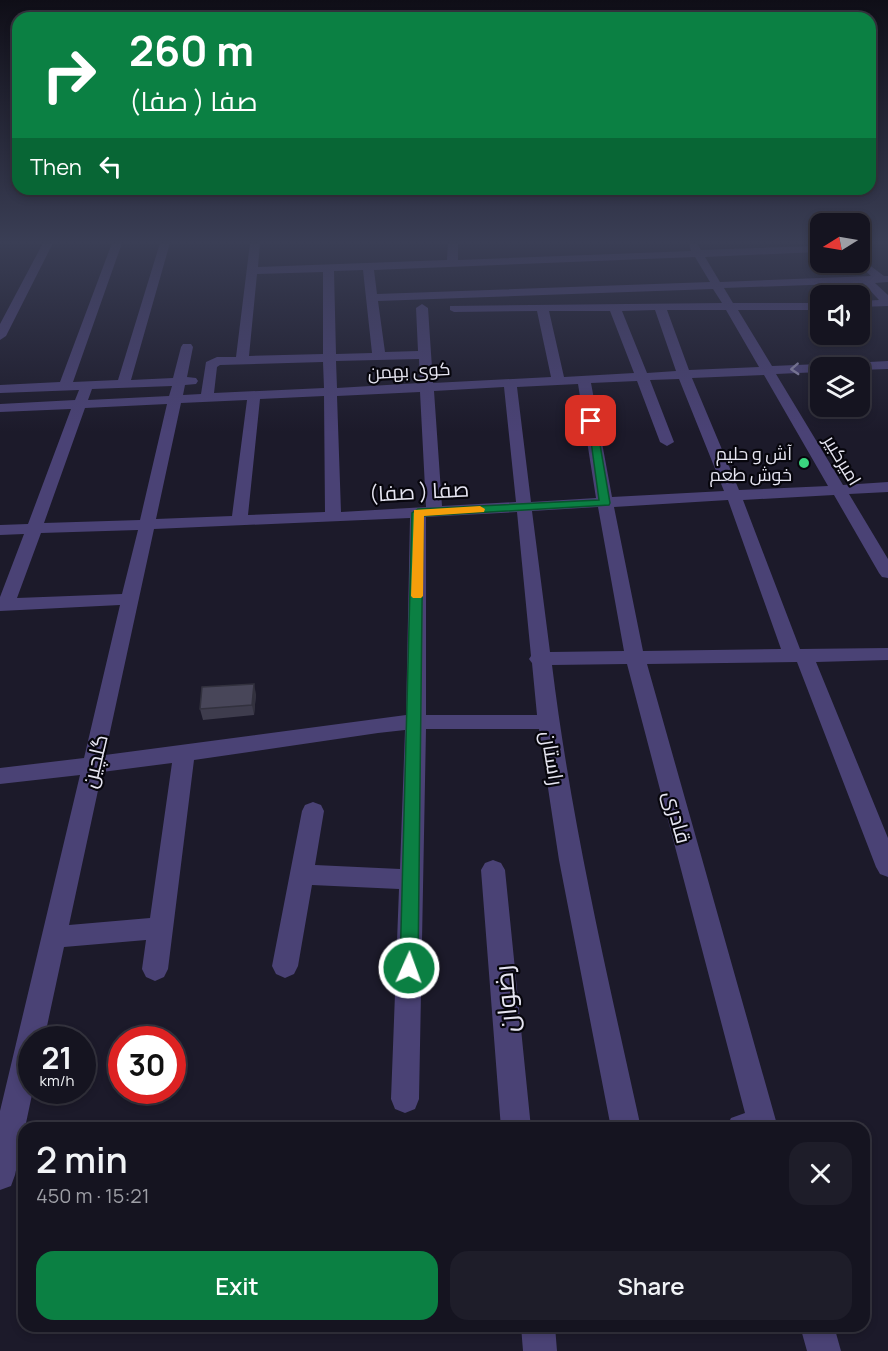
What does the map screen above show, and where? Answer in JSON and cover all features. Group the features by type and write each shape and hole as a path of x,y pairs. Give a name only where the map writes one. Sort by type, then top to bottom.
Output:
{"street":[{"path":"0,336 16,306"},
{"path":"65,386 94,306"},
{"path":"123,384 146,306"},
{"path":"242,360 248,306"},
{"path":"329,306 333,517"},
{"path":"373,306 379,357"},
{"path":"404,306 433,308 756,306"},
{"path":"405,1099 416,722 426,512 428,387 425,355 433,308"},
{"path":"542,308 558,381"},
{"path":"615,308 667,442"},
{"path":"660,308 684,375 888,867"},
{"name":"امیرکبیر","path":"731,308 886,566"},
{"name":"گلچین","path":"0,1175 187,347"},
{"path":"207,398 213,363 242,360 425,355"},
{"path":"870,365 888,364"},
{"name":"کوی بهمن","path":"0,408 79,404 178,391 207,398 810,369"},
{"path":"0,389 123,384 178,391 209,380"},
{"name":"قادری","path":"584,380 635,657 754,1122"},
{"name":"راستان","path":"510,383 539,659 548,722 571,860 625,1122"},
{"path":"87,386 3,605 130,600"},
{"path":"239,521 254,395"},
{"name":"صفا ( صفا)","path":"0,530 333,517 888,487"},
{"path":"539,659 888,654"},
{"path":"0,776 184,754 378,725 416,722 548,722"},
{"path":"155,969 184,754"},
{"path":"285,966 313,811"},
{"name":"رضوان","path":"493,870 515,1122"},
{"path":"302,874 411,880"},
{"path":"54,938 160,928"},
{"path":"538,1332 540,1351"},
{"path":"819,1332 824,1351"}],"building":[{"path":"254,684 252,705 200,709 202,687"}],"slow traffic":[{"path":"417,596 418,513 480,509"}],"place":[{"name":"آش و حلیم خوش طعم","path":"804,463"}],"route":[{"path":"409,968 416,722 418,513 605,503 591,421"}]}
